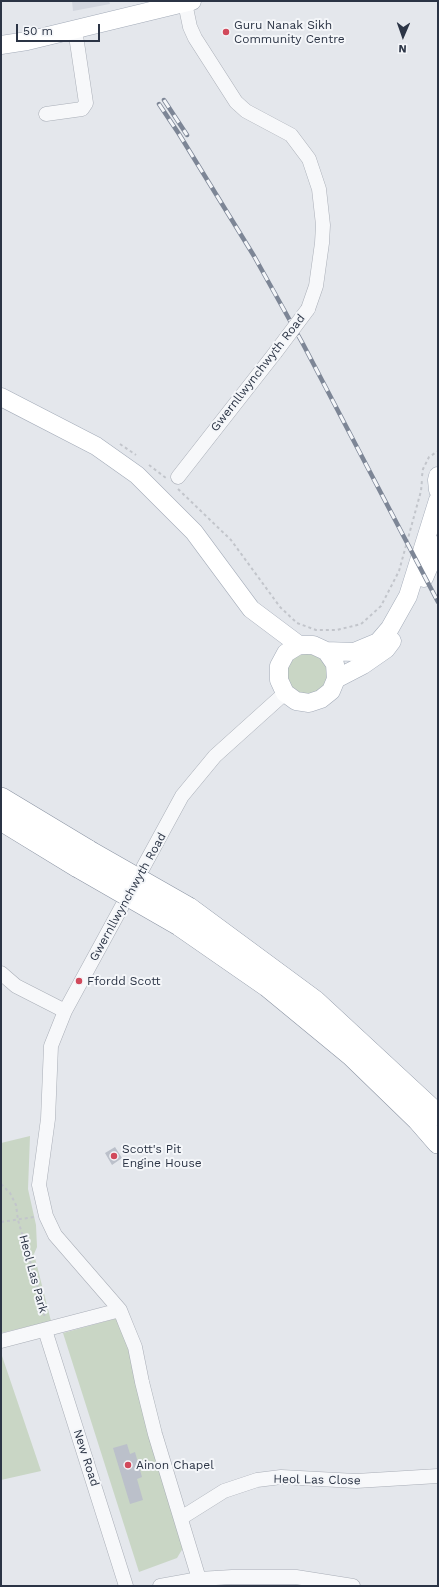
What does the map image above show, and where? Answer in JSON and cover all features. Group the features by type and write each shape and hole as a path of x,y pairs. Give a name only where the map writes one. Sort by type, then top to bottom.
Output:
{"highway":[{"path":"3,804 84,859 184,917 315,1001 438,1115"},
{"path":"184,917 352,1056 418,1120 438,1143"}],"main road":[{"path":"1,44 27,41 178,3"},
{"path":"1,397 96,446 137,475 194,532 251,609 299,646"},
{"path":"438,476 438,490"},
{"path":"326,651 335,664 336,680 331,691 321,699 309,703 296,700 286,693 279,680 279,666 286,653 299,646 313,645 326,651 354,652 378,642 390,628 408,596 438,500"},
{"path":"336,680 386,649 400,630 416,599 438,545"}],"street":[{"name":"Gwernllwynchwyth Road","path":"178,3 195,38 236,102 246,111 291,135 309,159 319,189 323,225 316,286 308,309 178,477"},
{"path":"46,114 82,109 86,103 75,29"},
{"name":"Gwernllwynchwyth Road","path":"199,1579 155,1434 135,1347 120,1310 56,1235 46,1216 39,1185 48,1119 51,1046 65,1011 182,796 215,756 286,693"},
{"path":"1,973 16,986 65,1011"},
{"path":"1,1341 120,1310"},
{"name":"New Road","path":"46,1329 126,1586"},
{"name":"Heol Las Close","path":"181,1518 224,1491 257,1480 281,1477 356,1481 438,1476"},
{"path":"160,1586 199,1579 232,1577 296,1577 353,1586"}],"path":[{"path":"178,477 172,483 231,540 280,607 297,623 316,630 337,630 361,624 381,606 399,571 421,491 423,469 429,457 438,451"},
{"name":"Heol Las Park","path":"1,1184 10,1193 16,1205 18,1220 38,1288 46,1329"},
{"name":"Heol Las Park","path":"1,1222 46,1216"}],"shaded area":[{"path":"72,1 109,1 110,4 73,11"}],"green space":[{"path":"311,654 318,657 324,663 327,674 326,682 318,691 311,694 303,694 296,691 288,682 287,670 290,663 299,655"},
{"path":"30,1136 28,1189 36,1225 37,1247 34,1254 51,1321 1,1333 1,1143"},
{"path":"118,1318 136,1370 183,1548 177,1558 139,1572 63,1333"},
{"path":"1,1353 41,1471 1,1480"}],"building":[{"name":"Scott's Pit Engine House","path":"115,1147 122,1158 112,1165 105,1153"},
{"name":"Ainon Chapel","path":"127,1444 130,1454 135,1452 142,1477 137,1479 143,1500 130,1504 113,1448"}],"railway":[{"path":"164,100 187,135"},
{"path":"159,104 254,256 303,344 438,602"}],"place":[{"name":"Guru Nanak Sikh Community Centre","path":"226,32"},
{"name":"Ffordd Scott","path":"79,981"},
{"name":"Scott's Pit Engine House","path":"114,1156"},
{"name":"Ainon Chapel","path":"128,1465"}]}
